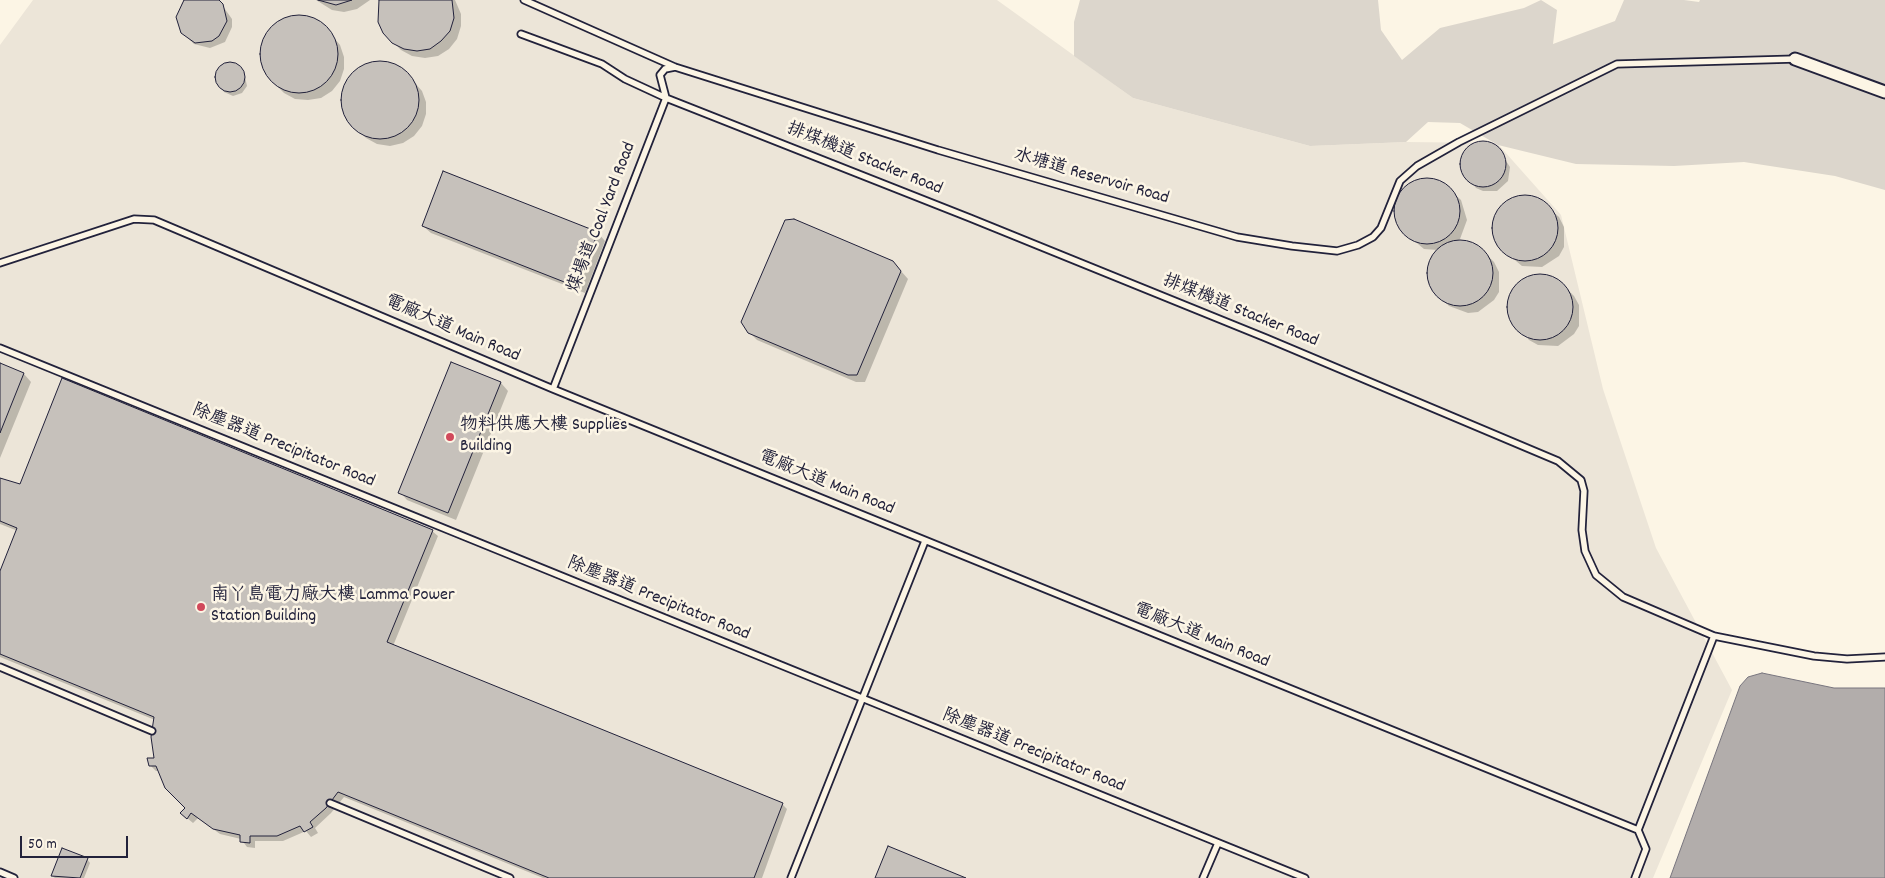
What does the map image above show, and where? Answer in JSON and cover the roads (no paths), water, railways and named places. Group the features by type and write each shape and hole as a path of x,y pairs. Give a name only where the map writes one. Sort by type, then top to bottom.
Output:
{"street":[{"path":"1795,59 1885,92"}],"lane":[{"name":"水塘道 Reservoir Road","path":"524,0 675,67 938,150 1237,237 1337,251 1358,245 1373,237 1380,228 1400,181 1417,166 1460,142 1617,64 1795,59"},
{"name":"排煤機道 Stacker Road","path":"521,34 602,64 625,79 666,98 1238,327 1558,462 1580,480 1584,491 1582,530 1585,551 1596,575 1623,597 1714,636 1814,656 1847,659 1885,658"},
{"path":"666,98 660,75 665,69 675,67"},
{"name":"煤場道 Coal Yard Road","path":"553,389 666,98"},
{"name":"電廠大道 Main Road","path":"0,263 134,220 154,220 553,389 1638,830"},
{"name":"除塵器道 Precipitator Road","path":"0,348 1305,878"},
{"path":"791,878 925,541"},
{"path":"1635,878 1646,849 1638,830 1714,636"},
{"path":"0,667 152,731"},
{"path":"330,802 510,878"},
{"path":"1203,878 1218,843"},
{"path":"0,872 14,878"}],"place":[{"name":"物料供應大樓 Supplies Building","path":"450,437"},
{"name":"南丫島電力廠大樓 Lamma Power Station Building","path":"201,607"}]}
